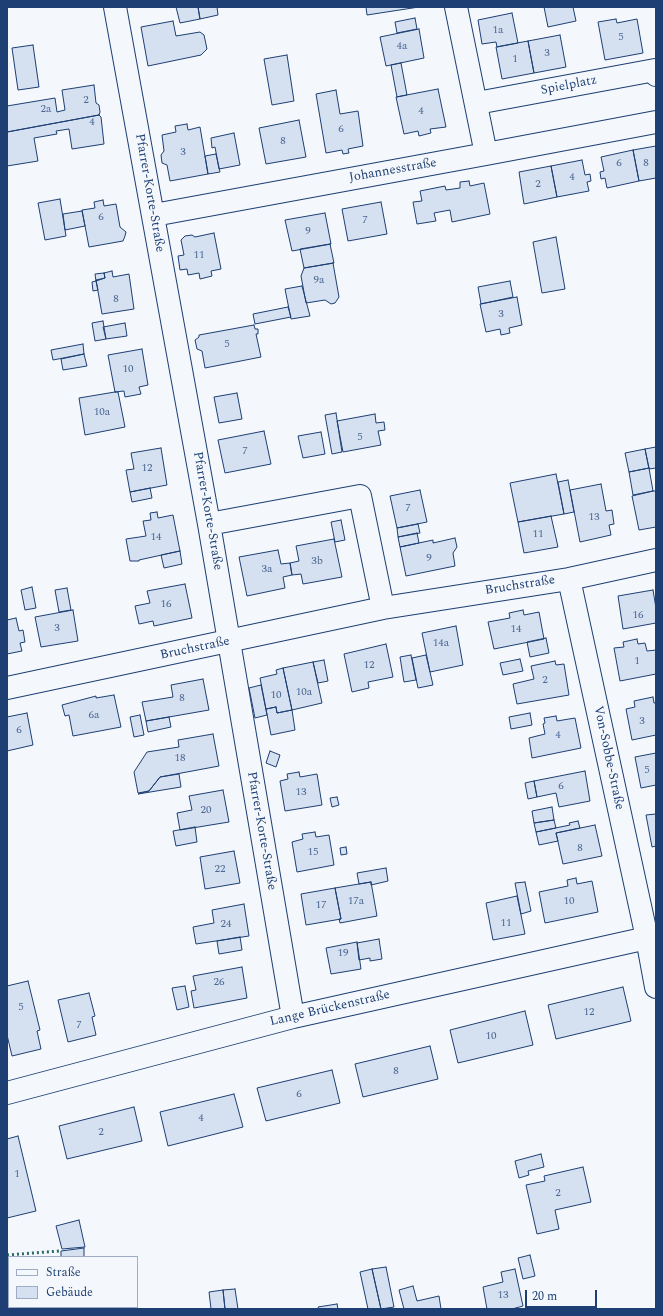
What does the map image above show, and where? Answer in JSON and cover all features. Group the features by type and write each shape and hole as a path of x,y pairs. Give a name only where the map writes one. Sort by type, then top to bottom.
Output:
{"street":[{"name":"Pfarrer-Korte-Straße","path":"115,7 154,214 209,524 293,1017"},
{"path":"456,7 477,103 486,154 656,122"},
{"name":"Spielplatz","path":"477,103 655,70 656,75"},
{"name":"Johannesstraße","path":"154,214 486,154"},
{"path":"209,524 360,496 383,608"},
{"name":"Bruchstraße","path":"7,688 229,642 383,608 569,579 656,560"},
{"name":"Von-Sobbe-Straße","path":"569,579 652,937 656,987"},
{"name":"Lange Brückenstraße","path":"7,1093 293,1017 652,937"}],"building":[{"path":"176,7 198,7 200,19 180,23"},
{"path":"198,7 217,7 218,15 200,19"},
{"path":"366,7 419,7 367,15"},
{"path":"544,7 573,7 576,21 548,27"},
{"path":"512,13 518,43 497,47 496,42 482,44 478,20"},
{"path":"415,18 417,29 397,33 395,22"},
{"path":"616,19 617,23 637,19 643,53 605,60 598,22"},
{"path":"173,21 176,36 200,32 204,35 207,49 201,55 148,66 141,27"},
{"path":"419,29 424,58 386,66 380,37"},
{"path":"560,35 566,67 534,73 528,41"},
{"path":"528,41 534,73 502,79 496,47"},
{"path":"33,45 39,87 18,90 12,48"},
{"path":"287,55 294,101 272,105 264,59"},
{"path":"401,63 407,95 397,97 391,65"},
{"path":"94,85 96,103 99,105 99,115 7,132 7,106 55,98 57,112 65,110 62,90"},
{"path":"438,89 446,127 430,129 431,133 419,136 418,131 404,134 396,97"},
{"path":"336,90 340,114 358,111 363,146 348,149 349,153 343,154 342,150 326,153 316,94"},
{"path":"99,115 101,117 104,144 72,149 69,129 56,131 57,134 34,138 38,161 7,166 7,132"},
{"path":"299,120 306,157 266,164 259,128"},
{"path":"187,124 188,130 200,127 208,174 170,181 167,165 162,163 161,155 164,151 162,135 176,132 175,126"},
{"path":"234,133 240,165 219,169 215,147 212,148 211,138"},
{"path":"656,146 656,178 639,181 633,150"},
{"path":"633,150 639,181 607,188 605,178 601,179 600,172 604,171 601,157"},
{"path":"216,154 220,172 208,174 205,156"},
{"path":"582,160 585,175 590,174 591,181 587,182 589,191 557,197 551,166"},
{"path":"551,166 557,197 524,204 519,172"},
{"path":"469,181 470,186 484,183 490,214 452,222 450,210 434,213 436,221 417,224 413,202 422,201 420,191 445,186 446,190 460,188 460,182"},
{"path":"60,199 66,236 45,240 38,203"},
{"path":"103,200 104,206 116,204 120,227 126,232 125,236 123,241 89,247 82,210 95,208 94,202"},
{"path":"381,202 387,234 348,241 342,209"},
{"path":"82,211 85,226 65,230 63,214"},
{"path":"325,213 331,244 292,251 285,220"},
{"path":"214,233 221,269 211,271 212,276 200,279 199,273 188,275 187,269 180,270 178,256 184,255 181,240 185,236 192,235 195,237"},
{"path":"556,237 565,289 542,293 533,242"},
{"path":"330,244 334,263 304,268 300,249"},
{"path":"333,263 339,297 335,303 331,304 325,300 306,303 301,276 304,268"},
{"path":"112,271 113,277 129,274 134,309 102,314 96,280 105,278 104,273"},
{"path":"104,273 105,278 96,281 95,274"},
{"path":"96,281 98,290 93,291 92,282"},
{"path":"510,281 513,297 481,304 478,287"},
{"path":"302,286 310,316 291,319 285,289"},
{"path":"517,297 522,325 509,328 510,333 501,335 500,329 486,332 480,304"},
{"path":"288,307 291,317 255,324 253,314"},
{"path":"103,321 106,339 95,341 92,323"},
{"path":"125,323 127,336 106,339 103,327"},
{"path":"254,325 255,329 258,329 258,334 256,334 261,357 205,368 202,351 197,349 195,340 199,337 199,335"},
{"path":"83,344 84,354 53,360 51,350"},
{"path":"142,349 148,385 139,387 141,394 125,397 124,391 115,392 108,355"},
{"path":"84,354 87,366 63,370 61,359"},
{"path":"118,392 125,427 85,435 79,398"},
{"path":"237,393 242,419 219,423 214,397"},
{"path":"336,413 342,452 332,454 325,415"},
{"path":"375,414 376,423 384,422 385,430 378,431 381,445 343,452 337,421"},
{"path":"264,431 271,464 225,473 218,440"},
{"path":"321,432 325,454 303,458 298,436"},
{"path":"656,447 656,468 649,469 645,449"},
{"path":"161,448 167,485 130,492 126,470 134,469 131,453"},
{"path":"645,449 649,468 629,472 625,453"},
{"path":"649,468 653,491 633,495 629,472"},
{"path":"556,474 564,514 518,522 510,483"},
{"path":"568,480 574,512 564,514 558,482"},
{"path":"601,484 606,511 612,510 614,524 609,525 611,535 580,542 570,490"},
{"path":"150,488 152,498 132,502 130,492"},
{"path":"420,490 427,522 397,528 390,496"},
{"path":"656,491 656,527 639,530 632,496"},
{"path":"157,512 158,518 173,515 180,551 139,561 130,561 126,539 146,536 143,521 151,520 150,513"},
{"path":"551,516 558,547 524,553 518,522"},
{"path":"341,520 345,540 335,542 331,522"},
{"path":"418,524 420,533 398,537 397,528"},
{"path":"417,533 419,543 400,547 398,537"},
{"path":"455,538 457,547 453,553 455,566 406,576 400,547 433,540 433,543"},
{"path":"334,539 342,577 303,584 301,574 292,575 290,563 299,561 296,546"},
{"path":"278,550 281,564 290,563 292,575 283,577 285,588 247,596 239,557"},
{"path":"180,551 182,564 164,568 161,555"},
{"path":"185,584 192,618 154,626 153,621 139,624 135,606 150,603 147,591"},
{"path":"32,587 36,608 25,610 21,590"},
{"path":"67,588 71,610 59,612 55,590"},
{"path":"653,590 656,608 656,623 623,629 618,596"},
{"path":"73,610 78,641 41,647 35,617"},
{"path":"523,610 524,615 539,612 544,639 494,649 488,622 510,618 509,613"},
{"path":"16,618 19,631 23,630 25,642 20,643 22,651 7,654 7,620"},
{"path":"456,626 463,665 430,672 422,633"},
{"path":"546,638 549,653 530,657 527,642"},
{"path":"637,639 638,644 645,643 647,651 656,650 656,674 620,681 614,648 624,647 623,642"},
{"path":"386,644 393,677 368,682 369,688 352,692 344,654"},
{"path":"411,655 416,680 404,682 400,657"},
{"path":"426,655 433,685 418,688 412,658"},
{"path":"520,659 523,671 503,675 500,663"},
{"path":"324,660 328,681 318,683 313,662"},
{"path":"555,661 556,665 564,664 569,695 517,704 513,684 534,679 531,666"},
{"path":"313,662 322,703 292,710 283,668"},
{"path":"283,668 292,710 277,713 276,707 266,709 260,678 277,674 276,670"},
{"path":"203,679 209,710 146,721 142,702 173,697 171,685"},
{"path":"261,685 267,715 255,718 249,688"},
{"path":"114,695 121,727 73,736 69,715 65,716 62,705 96,696 96,698"},
{"path":"653,697 654,703 656,703 656,735 632,740 626,709 635,707 634,701"},
{"path":"276,707 277,713 292,710 295,730 271,735 266,709"},
{"path":"27,713 33,745 7,751 7,717"},
{"path":"530,713 532,725 511,729 509,717"},
{"path":"140,715 144,735 134,737 130,717"},
{"path":"556,716 557,721 575,718 581,748 532,758 529,738 545,734 543,724 545,723 544,718"},
{"path":"169,717 171,727 148,732 146,721"},
{"path":"213,734 219,766 160,777 149,791 138,793 134,772 147,752 179,747 178,740"},
{"path":"270,751 280,755 276,767 266,763"},
{"path":"656,753 656,785 641,788 635,757"},
{"path":"585,771 590,801 559,807 556,793 537,797 534,781"},
{"path":"299,772 300,777 317,774 322,805 285,811 280,781 288,779 287,774"},
{"path":"179,774 181,787 138,794 149,791 160,777"},
{"path":"534,781 537,797 528,799 525,783"},
{"path":"223,790 229,822 180,830 177,813 192,810 189,796"},
{"path":"337,797 339,805 332,807 330,798"},
{"path":"552,807 554,820 534,823 532,811"},
{"path":"656,814 656,846 652,847 646,815"},
{"path":"554,820 556,828 536,832 534,823"},
{"path":"578,821 580,828 556,833 558,841 539,845 536,832 570,825 569,823"},
{"path":"595,825 602,856 563,864 556,833"},
{"path":"195,827 197,842 176,846 173,831"},
{"path":"315,832 316,837 329,835 334,865 297,872 292,842 303,839 302,834"},
{"path":"346,847 347,854 341,855 340,848"},
{"path":"234,851 240,883 205,889 200,857"},
{"path":"386,868 388,881 371,885 371,882 359,884 357,873"},
{"path":"576,878 577,884 592,881 598,912 545,923 539,892 568,886 567,880"},
{"path":"371,882 377,916 340,923 339,919 341,919 335,888"},
{"path":"525,882 531,911 521,914 515,883"},
{"path":"335,888 341,919 306,925 301,894"},
{"path":"517,896 525,934 493,940 486,903"},
{"path":"244,904 249,936 196,944 193,927 214,923 212,910"},
{"path":"240,937 242,950 219,954 217,941"},
{"path":"379,939 382,959 370,961 370,958 359,960 357,943"},
{"path":"357,942 361,969 331,974 326,948"},
{"path":"242,967 247,998 194,1008 191,991 196,990 193,976"},
{"path":"28,981 40,1030 37,1031 41,1049 12,1056 7,1035 7,986"},
{"path":"185,986 189,1007 177,1010 172,988"},
{"path":"623,987 631,1021 556,1039 548,1005"},
{"path":"89,993 95,1016 92,1017 96,1035 68,1042 58,1000"},
{"path":"525,1011 533,1045 458,1063 450,1030"},
{"path":"430,1046 438,1079 363,1097 355,1064"},
{"path":"332,1070 340,1103 266,1121 257,1088"},
{"path":"234,1094 243,1127 168,1146 160,1112"},
{"path":"134,1107 142,1141 67,1159 59,1126"},
{"path":"18,1136 36,1211 7,1218 7,1139"},
{"path":"541,1154 544,1167 528,1171 529,1175 519,1178 515,1161"},
{"path":"583,1167 591,1202 555,1210 559,1229 537,1234 526,1185 545,1181 544,1176"},
{"path":"79,1220 85,1247 62,1249 56,1226"},
{"path":"84,1248 84,1256 61,1256 61,1251"},
{"path":"530,1255 535,1276 523,1279 518,1258"},
{"path":"386,1267 394,1307 381,1309 372,1269"},
{"path":"372,1269 381,1309 368,1309 360,1272"},
{"path":"515,1269 523,1306 512,1309 487,1309 483,1287 503,1282 501,1272"},
{"path":"413,1286 417,1301 439,1296 441,1309 404,1309 399,1290"},
{"path":"235,1289 238,1309 225,1309 223,1290"},
{"path":"223,1290 225,1309 211,1309 209,1292"},
{"path":"337,1304 338,1309 319,1309 318,1307"}],"hedge":[{"path":"7,1255 60,1251"}]}
